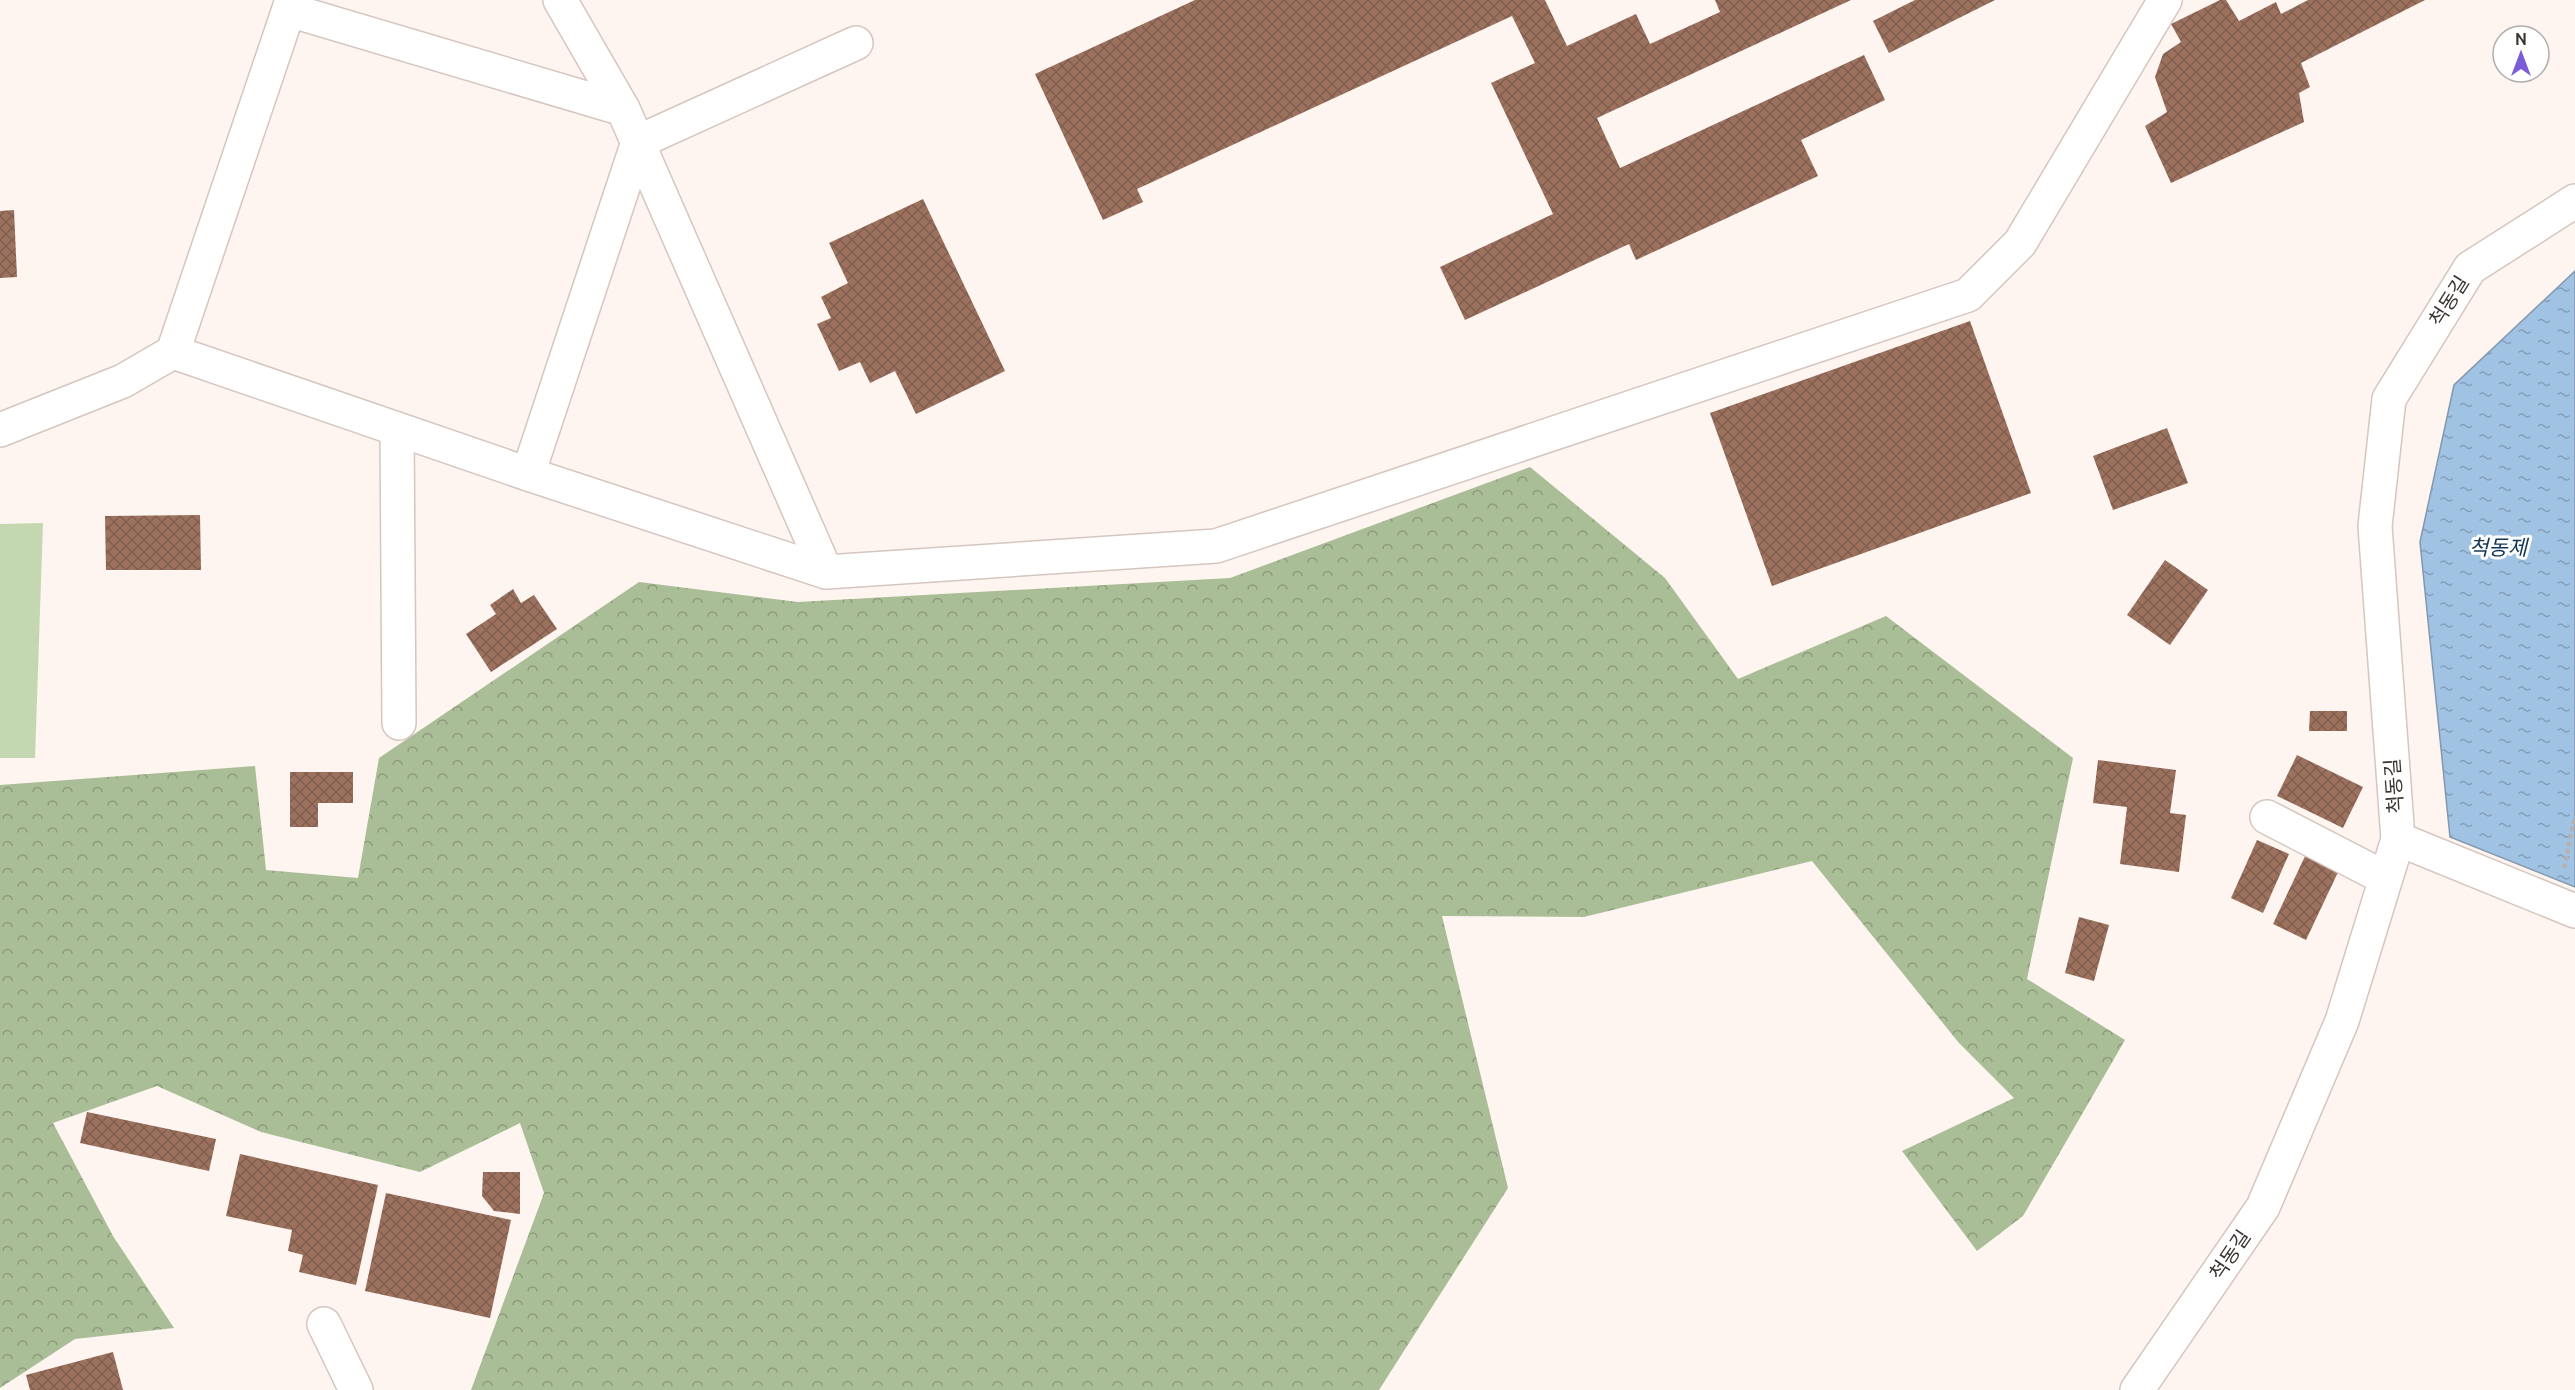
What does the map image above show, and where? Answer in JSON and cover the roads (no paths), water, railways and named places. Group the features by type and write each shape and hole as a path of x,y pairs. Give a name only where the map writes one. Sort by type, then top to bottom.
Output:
{"street":[{"path":"560,0 623,109 826,572"},
{"path":"173,352 528,474 826,572 1216,546 1968,295 2020,243 2165,0"},
{"path":"0,430 123,381 173,352 291,5 623,109"},
{"path":"528,474 638,142 856,43"},
{"name":"척동길","path":"2137,1390 2263,1207 2342,1021 2398,839 2375,526 2389,399 2469,268 2575,201"},
{"path":"397,429 399,723"},
{"path":"2267,817 2385,878"},
{"path":"2398,839 2566,907"},
{"path":"324,1324 356,1390"}],"water":[{"name":"척동제","path":"2575,271 2575,887 2450,837 2420,542 2454,385"}]}
